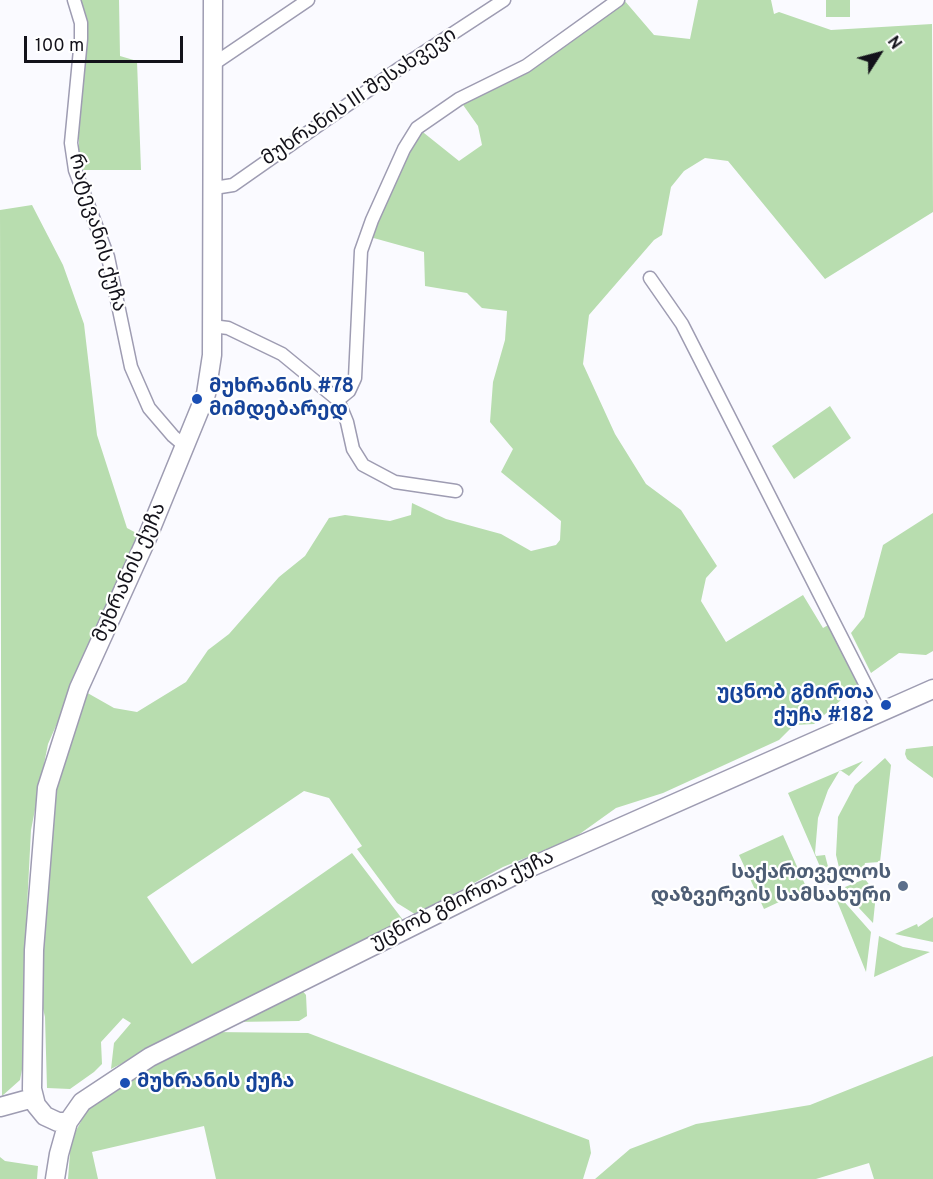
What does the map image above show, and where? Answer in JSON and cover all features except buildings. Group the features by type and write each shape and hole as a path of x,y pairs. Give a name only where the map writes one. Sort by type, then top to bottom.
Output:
{"street":[{"name":"რატევანის ქუჩა","path":"74,0 81,24 71,143 75,171 108,256 131,367 149,408 173,436 186,447"},
{"name":"მუხრანის ქუჩა","path":"33,1098 34,950 47,788 79,688 186,447 206,394 212,355 213,0"},
{"path":"212,65 308,0"},
{"name":"მუხრანის III შესახვევი","path":"214,188 233,185 400,68 504,0"},
{"path":"338,400 349,391 355,378 361,251 372,220 404,149 417,128 459,99 526,66 618,0"},
{"path":"650,278 682,324 880,713"},
{"path":"212,326 228,328 282,354 338,400 347,422 353,449 363,465 395,482 456,491"},
{"name":"უცნობ გმირთა ქუჩა","path":"55,1179 58,1154 68,1122 82,1102 150,1057 531,867 933,689"},
{"path":"0,1107 33,1098 45,1116 58,1122 68,1122"}],"green space":[{"path":"79,0 119,0 120,56 137,61 141,170 79,170"},
{"path":"624,0 654,35 690,39 698,0 771,0 774,14 779,12 831,30 932,24 933,212 825,279 728,161 705,158 684,171 671,187 662,235 654,240 589,315 583,364 615,434 646,484 681,510 717,566 706,578 701,601 726,642 803,595 823,628 830,624 859,684 814,724 794,725 779,740 663,793 616,808 574,838 503,867 421,912 418,916 397,903 357,849 362,846 329,798 304,791 147,897 192,964 352,853 403,920 111,1069 114,1043 131,1023 123,1018 101,1042 102,1064 94,1072 70,1089 47,1088 45,1017 39,992 56,777 84,691 114,708 137,712 186,682 208,650 229,634 279,577 305,556 329,518 345,515 390,521 411,515 412,503 446,519 501,534 531,551 556,545 560,540 561,521 501,472 513,449 490,422 493,382 505,340 507,311 482,308 467,293 425,286 424,252 370,237 419,129 459,161 482,145 478,126 461,102"},
{"path":"826,0 850,0 850,17 826,17"},
{"path":"32,205 63,265 84,324 97,435 127,528 140,535 48,744 31,830 25,946 25,1054 20,1080 2,1096 0,210"},
{"path":"830,406 851,438 794,479 772,446"},
{"path":"933,513 933,651 926,655 899,653 871,673 851,633 864,617 883,545"},
{"path":"933,746 933,778 907,759 905,754 906,749"},
{"path":"885,758 891,765 880,862 865,863 863,870 842,880 836,855 838,817 855,785"},
{"path":"863,761 849,776 841,770"},
{"path":"839,771 828,790 818,818 815,853 816,856 825,855 832,882 828,885 788,793"},
{"path":"783,835 807,889 764,909 739,855"},
{"path":"865,879 876,894 873,923 858,907 845,887"},
{"path":"835,896 840,897 871,932 866,972"},
{"path":"933,917 933,942 895,934 917,924 918,927"},
{"path":"879,936 903,947 930,952 874,977"},
{"path":"301,989 306,995 307,1016 299,1021 234,1022"},
{"path":"213,1032 308,1033 589,1140 591,1153 583,1179 216,1179 204,1126 92,1152 98,1179 68,1179 71,1140 92,1101"},
{"path":"933,1056 933,1179 874,1179 869,1163 816,1179 595,1179 630,1149 696,1124 810,1105"},
{"path":"0,1157 5,1161 38,1166 37,1179 0,1179"}],"place":[{"name":"მუხრანის #78 მიმდებარედ","path":"197,399"},
{"name":"უცნობ გმირთა ქუჩა #182","path":"886,705"},
{"name":"საქართველოს დაზვერვის სამსახური","path":"903,886"},
{"name":"მუხრანის ქუჩა","path":"125,1083"}]}
